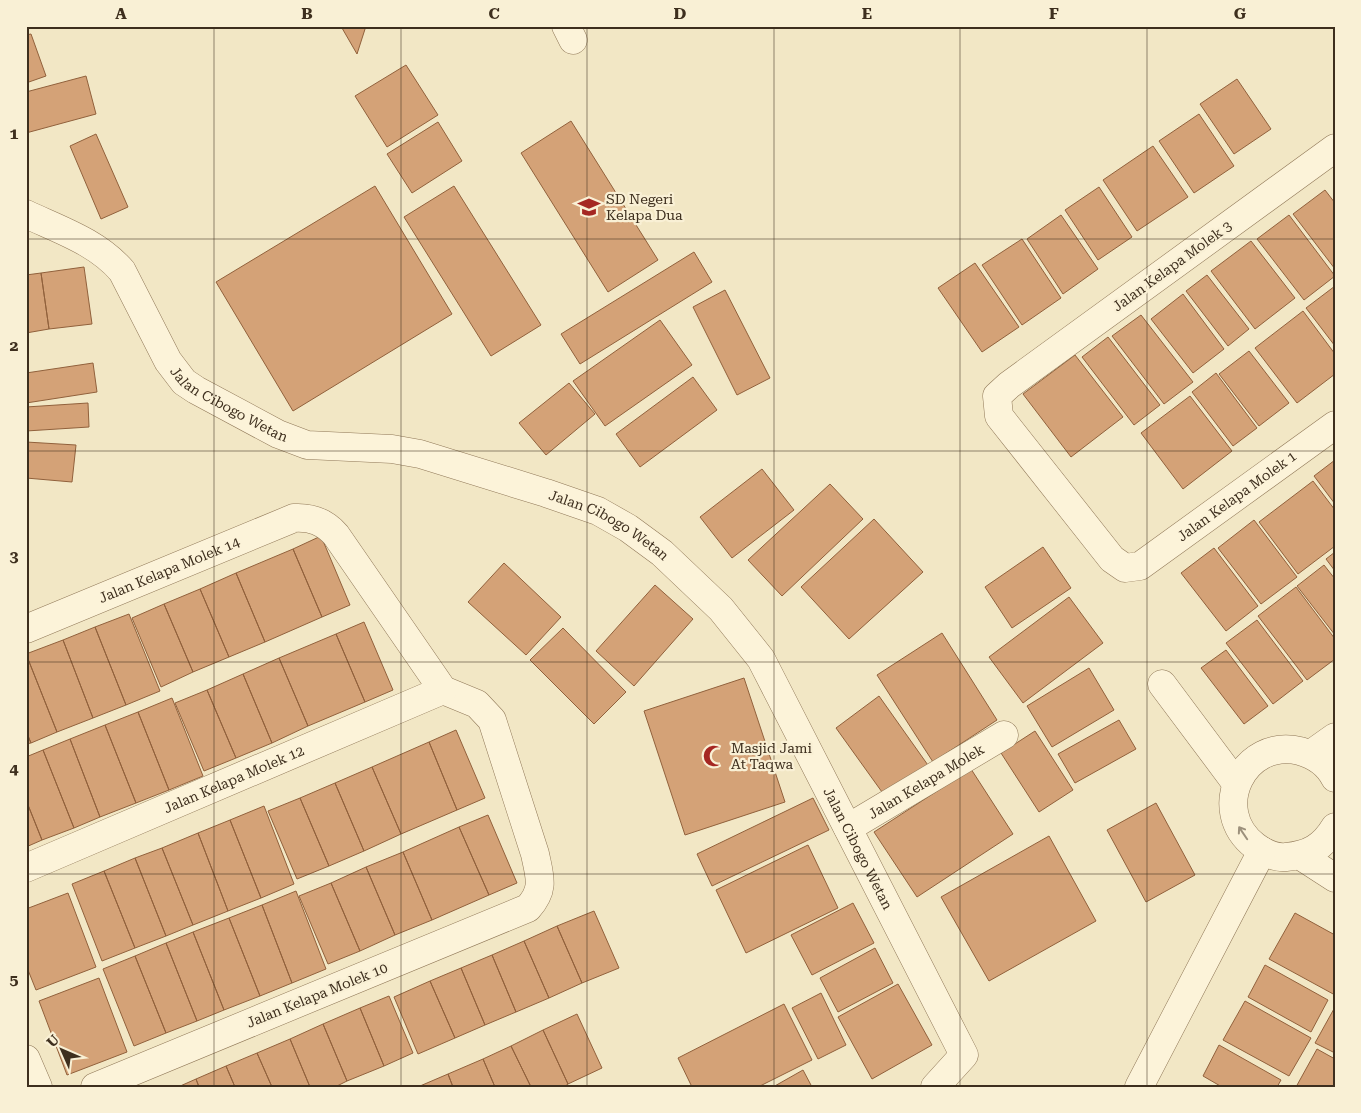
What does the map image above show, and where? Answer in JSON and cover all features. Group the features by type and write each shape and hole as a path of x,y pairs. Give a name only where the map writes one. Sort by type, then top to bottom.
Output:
{"street":[{"name":"Jalan Kelapa Molek 3","path":"1140,566 1125,568 1112,559 999,416 997,396 1009,385 1335,148"},
{"name":"Jalan Cibogo Wetan","path":"26,214 90,244 115,263 122,271 168,361 184,382 196,390 278,434 307,445 392,449 420,454 598,511 628,528 662,553 721,609 761,659 964,1055 935,1087"},
{"name":"Jalan Kelapa Molek 1","path":"1140,566 1335,426"},
{"name":"Jalan Kelapa Molek 14","path":"26,629 294,518 314,519 330,528 336,535 443,690"},
{"path":"1162,684 1236,783"},
{"name":"Jalan Kelapa Molek 12","path":"26,868 443,690"},
{"name":"Jalan Kelapa Molek 10","path":"95,1087 528,908 536,899 539,891 539,876 535,854 492,720 477,704 443,690"},
{"name":"Jalan Kelapa Molek","path":"848,828 1004,735"},
{"path":"1311,754 1335,737"},
{"path":"1335,778 1323,763 1311,754 1290,749 1267,752 1249,764 1236,783 1232,802 1235,822 1246,839 1262,851 1281,857 1301,856 1316,848 1329,836 1335,827"},
{"path":"1139,1087 1262,851"},
{"path":"1301,856 1335,878"},
{"path":"26,1059 38,1087"}],"building":[{"path":"345,26 366,26 357,54 342,28"},
{"path":"31,34 46,76 26,83 26,35"},
{"path":"406,65 438,115 387,147 355,96"},
{"path":"86,76 96,114 26,133 26,92"},
{"path":"1237,79 1271,129 1234,154 1200,104"},
{"path":"1199,114 1234,166 1194,193 1159,141"},
{"name":"SD Negeri Kelapa Dua","path":"571,121 658,260 608,292 521,153"},
{"path":"438,122 462,161 412,193 387,154"},
{"path":"96,134 128,207 101,219 70,146"},
{"path":"1153,146 1188,197 1137,231 1103,180"},
{"path":"375,186 452,314 293,411 216,282"},
{"path":"454,186 541,325 491,356 404,217"},
{"path":"1099,187 1132,237 1098,260 1065,210"},
{"path":"1325,190 1335,203 1335,269 1293,214"},
{"path":"1061,215 1098,269 1063,294 1027,239"},
{"path":"1289,215 1335,276 1304,300 1257,239"},
{"path":"1022,239 1061,298 1022,325 982,265"},
{"path":"1251,241 1295,298 1255,329 1211,271"},
{"path":"694,252 712,282 580,364 561,334"},
{"path":"975,263 1019,327 982,352 938,288"},
{"path":"84,267 92,324 49,329 41,273"},
{"path":"41,273 49,329 26,333 26,275"},
{"path":"1207,275 1249,329 1228,346 1186,291"},
{"path":"1335,286 1335,346 1306,308"},
{"path":"725,290 770,378 737,395 693,307"},
{"path":"1183,294 1224,349 1193,373 1151,319"},
{"path":"1303,311 1335,354 1335,374 1297,403 1255,348"},
{"path":"1141,315 1193,382 1164,404 1112,336"},
{"path":"660,320 692,365 605,426 573,381"},
{"path":"1108,337 1160,405 1134,425 1082,357"},
{"path":"1249,351 1289,403 1259,426 1219,374"},
{"path":"1075,355 1123,417 1071,457 1023,394"},
{"path":"93,363 97,392 26,403 26,373"},
{"path":"1216,373 1257,428 1233,446 1192,392"},
{"path":"693,377 717,410 640,467 616,434"},
{"path":"569,383 595,414 546,455 519,423"},
{"path":"1190,396 1232,451 1183,489 1141,433"},
{"path":"88,403 89,427 26,431 26,407"},
{"path":"26,442 76,445 72,482 26,478"},
{"path":"1335,460 1335,504 1314,476"},
{"path":"762,469 794,510 732,558 700,517"},
{"path":"1313,481 1335,510 1335,546 1298,574 1259,522"},
{"path":"830,484 863,519 782,596 748,560"},
{"path":"874,519 923,572 849,639 801,587"},
{"path":"1254,520 1297,577 1261,604 1218,548"},
{"path":"321,536 350,605 322,617 293,549"},
{"path":"1043,547 1071,588 1012,628 985,587"},
{"path":"1214,548 1258,606 1226,631 1181,573"},
{"path":"293,549 322,617 265,642 236,573"},
{"path":"1335,552 1335,571 1326,559"},
{"path":"504,563 561,617 526,655 468,602"},
{"path":"1324,565 1335,579 1335,635 1297,586"},
{"path":"236,573 265,642 229,657 200,589"},
{"path":"655,585 693,619 634,686 596,651"},
{"path":"1296,587 1335,639 1335,659 1307,680 1258,616"},
{"path":"200,589 229,657 193,672 164,604"},
{"path":"1069,597 1103,643 1023,703 989,657"},
{"path":"164,604 193,672 161,687 132,618"},
{"path":"129,614 160,691 126,705 95,627"},
{"path":"1257,620 1303,681 1273,704 1226,643"},
{"path":"364,622 393,690 365,702 336,634"},
{"path":"95,627 126,705 93,718 63,640"},
{"path":"563,628 626,692 594,724 530,660"},
{"path":"942,633 997,720 933,762 877,675"},
{"path":"336,634 365,702 308,726 279,658"},
{"path":"63,640 93,718 57,732 26,654"},
{"path":"1226,650 1268,706 1244,724 1201,668"},
{"path":"26,654 57,732 31,743 26,731"},
{"path":"279,658 308,726 272,743 243,674"},
{"path":"1089,668 1114,710 1052,747 1027,706"},
{"path":"243,674 272,743 236,758 207,690"},
{"name":"Masjid Jami At Taqwa","path":"744,678 785,802 685,835 644,711"},
{"path":"207,690 236,758 204,771 175,703"},
{"path":"879,696 930,768 887,799 836,728"},
{"path":"172,698 203,776 169,790 138,712"},
{"path":"138,712 169,790 136,803 105,725"},
{"path":"1119,720 1136,749 1075,783 1058,754"},
{"path":"105,725 136,803 100,817 70,739"},
{"path":"456,730 485,798 457,810 429,742"},
{"path":"26,731 31,743 26,744"},
{"path":"1035,731 1073,790 1039,812 1001,753"},
{"path":"70,739 100,817 74,828 43,750"},
{"path":"429,742 457,810 401,834 372,767"},
{"path":"43,750 74,828 42,840 26,800 26,757"},
{"path":"372,767 401,834 364,851 335,783"},
{"path":"971,769 1013,834 917,897 874,832"},
{"path":"335,783 364,851 329,866 300,798"},
{"path":"300,798 329,866 297,879 268,811"},
{"path":"813,798 829,830 712,886 697,854"},
{"path":"26,800 42,840 26,847"},
{"path":"1156,803 1195,875 1146,902 1107,830"},
{"path":"264,806 294,884 261,898 230,820"},
{"path":"488,815 517,883 489,895 459,827"},
{"path":"230,820 261,898 228,911 198,833"},
{"path":"459,827 489,895 432,920 403,852"},
{"path":"198,833 228,911 193,925 162,848"},
{"path":"1049,836 1096,921 989,981 941,897"},
{"path":"808,845 838,908 746,953 716,890"},
{"path":"162,848 193,925 166,936 135,858"},
{"path":"403,852 432,920 395,935 366,867"},
{"path":"135,858 166,936 135,948 104,871"},
{"path":"366,867 395,935 360,951 331,883"},
{"path":"104,871 135,948 102,961 72,884"},
{"path":"331,883 360,951 328,964 299,896"},
{"path":"296,891 326,969 292,983 262,905"},
{"path":"68,893 96,967 36,990 26,965 26,909"},
{"path":"853,903 874,943 812,975 791,935"},
{"path":"262,905 292,983 260,996 229,918"},
{"path":"594,911 619,968 582,983 557,926"},
{"path":"1295,913 1335,935 1335,995 1269,959"},
{"path":"229,918 260,996 224,1010 193,932"},
{"path":"557,926 582,983 549,998 524,941"},
{"path":"193,932 224,1010 197,1021 166,943"},
{"path":"524,941 549,998 516,1012 492,955"},
{"path":"166,943 197,1021 166,1033 135,956"},
{"path":"875,948 893,983 838,1012 820,978"},
{"path":"492,955 516,1012 485,1025 461,968"},
{"path":"135,956 166,1033 134,1046 103,969"},
{"path":"1265,965 1328,1000 1311,1032 1248,997"},
{"path":"461,968 485,1025 455,1038 430,981"},
{"path":"99,978 127,1052 67,1075 39,1001"},
{"path":"430,981 455,1038 418,1054 394,997"},
{"path":"898,984 932,1045 872,1079 838,1017"},
{"path":"821,993 846,1045 818,1059 792,1008"},
{"path":"389,996 413,1053 384,1066 360,1008"},
{"path":"1245,1001 1311,1038 1289,1076 1223,1040"},
{"path":"784,1004 812,1060 758,1087 692,1087 678,1058"},
{"path":"1335,1007 1335,1053 1315,1043"},
{"path":"360,1008 384,1066 347,1081 323,1024"},
{"path":"577,1014 602,1068 568,1084 543,1030"},
{"path":"323,1024 347,1081 335,1087 310,1087 290,1039"},
{"path":"543,1030 568,1084 564,1087 531,1087 511,1046"},
{"path":"290,1039 310,1087 272,1087 257,1053"},
{"path":"1219,1045 1281,1080 1277,1087 1222,1087 1203,1076"},
{"path":"511,1046 531,1087 495,1087 483,1059"},
{"path":"1317,1049 1335,1059 1335,1087 1296,1087"},
{"path":"257,1053 272,1087 235,1087 226,1066"},
{"path":"483,1059 495,1087 453,1087 448,1074"},
{"path":"226,1066 235,1087 199,1087 196,1079"},
{"path":"803,1070 812,1087 773,1087"},
{"path":"448,1074 453,1087 420,1087 420,1086"},
{"path":"196,1079 199,1087 178,1087"}],"place":[{"name":"SD Negeri Kelapa Dua","path":"589,207"},
{"name":"Masjid Jami At Taqwa","path":"714,756"}]}
